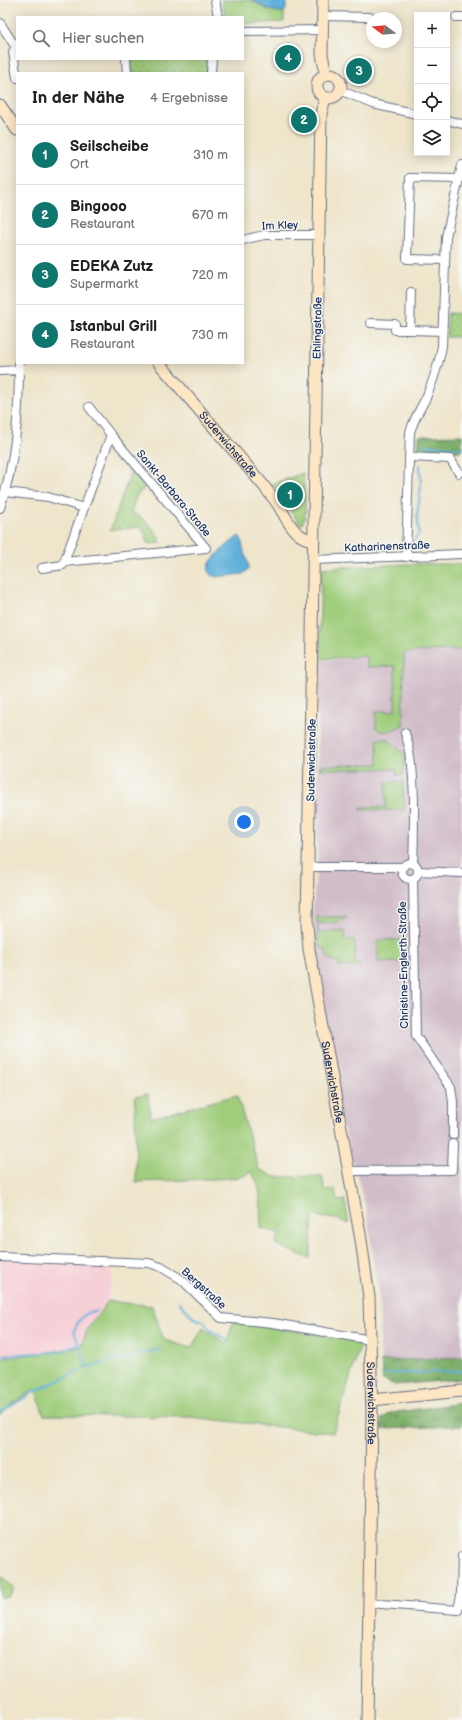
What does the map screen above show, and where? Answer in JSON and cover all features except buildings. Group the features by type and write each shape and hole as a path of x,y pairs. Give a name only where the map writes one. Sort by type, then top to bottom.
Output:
{"main road":[{"path":"323,0 322,54 326,75"},
{"path":"329,74 336,77 341,83 340,90 337,95 331,98 325,98 319,92 317,84 322,77 329,74"},
{"name":"Ehlingstraße","path":"313,560 321,114 325,98"},
{"path":"0,105 16,127"},
{"name":"Suderwichstraße","path":"160,364 264,486 278,504 295,531 302,537 313,540"},
{"name":"Suderwichstraße","path":"313,560 307,924 309,949 349,1171 369,1297 372,1400 367,1720"},
{"path":"372,1400 462,1391"}],"street":[{"path":"215,0 218,16"},
{"path":"323,16 366,17"},
{"path":"0,23 16,44 13,52 16,72"},
{"path":"244,31 322,30"},
{"path":"126,60 127,72"},
{"path":"211,72 212,60"},
{"path":"340,90 373,104 414,113"},
{"path":"450,121 462,124"},
{"path":"406,557 410,432 412,423 425,399 435,374 440,357 446,237 462,165"},
{"path":"445,260 407,259 410,178 459,180"},
{"name":"Im Kley","path":"244,240 264,235 319,235"},
{"path":"410,330 411,292"},
{"path":"371,323 395,324 395,330 442,331"},
{"path":"0,370 19,367 17,428 14,452 0,508"},
{"name":"Sankt-Barbara-Straße","path":"42,568 63,565 64,562 206,548 89,407"},
{"path":"64,562 112,435"},
{"path":"410,457 450,459 459,473"},
{"path":"5,492 48,497 84,508"},
{"name":"Katharinenstraße","path":"313,560 462,554"},
{"path":"405,733 413,762 413,864 418,872"},
{"path":"309,867 403,867 406,864 413,864"},
{"path":"403,867 402,872 404,877 408,879 413,879 418,872"},
{"path":"418,872 462,873"},
{"name":"Christine-Englerth-Straße","path":"413,879 416,1036 451,1087 453,1102 453,1135"},
{"path":"349,1171 452,1170 453,1144"},
{"name":"Bergstraße","path":"0,1257 149,1263 161,1267 181,1279 221,1318 273,1323 371,1340"},
{"path":"370,1603 458,1610 461,1595 462,1556"}],"shaded area":[{"path":"446,650 462,651 462,1357 381,1361 379,1295 366,1208 341,1119 320,1001 313,938 313,909 317,863 318,661"},
{"path":"0,1253 106,1261 114,1259 108,1301 87,1330 81,1347 0,1359"}],"green space":[{"path":"221,0 252,0 266,9 284,12 284,22 244,24 244,16 226,16"},
{"path":"131,60 208,60 207,72 132,72"},
{"path":"448,313 462,314 462,337 446,337"},
{"path":"462,435 462,451 418,453 419,436"},
{"path":"131,471 145,488 137,495 131,512 149,525 161,543 148,544 145,533 140,527 110,530"},
{"path":"303,473 305,513 302,524 300,524 272,484"},
{"path":"407,564 462,564 462,650 404,653 403,725 390,731 383,731 376,728 376,711 395,711 395,666 367,667 367,656 319,659 321,568"},
{"path":"377,739 388,739 405,755 403,774 397,775 396,769 319,769 319,766 378,764"},
{"path":"386,782 403,782 404,810 361,810 361,807 386,807"},
{"path":"317,917 347,917 336,923 318,923 318,933 345,931 345,940 355,940 355,963 360,964 360,966 339,967 339,962 329,959 326,954 326,949 320,947 318,943"},
{"path":"378,940 404,940 404,962 378,962"},
{"path":"148,1094 151,1118 237,1095 259,1169 274,1177 322,1176 325,1191 335,1189 337,1201 345,1200 349,1224 337,1219 313,1216 310,1259 275,1244 279,1233 261,1228 259,1191 255,1178 251,1172 237,1178 136,1182 135,1097"},
{"path":"108,1301 152,1306 164,1340 191,1348 203,1328 227,1344 233,1321 361,1342 333,1433 190,1417 44,1415 35,1389 9,1406 0,1415 0,1359 81,1347 87,1330"},
{"path":"462,1357 462,1379 395,1385 383,1380 381,1361"},
{"path":"462,1403 462,1426 380,1429 382,1419 390,1413"},
{"path":"0,1576 4,1578 14,1589 9,1596 0,1598"}],"water":[{"path":"252,0 286,0 286,10 284,12 279,12 271,10"},
{"path":"239,536 242,540 249,569 243,574 216,577 210,573 208,568 211,562 222,550"}],"waterway":[{"path":"422,452 423,447 426,445 462,448"},
{"path":"415,540 419,533 417,516 421,486 420,465"},
{"path":"179,1302 194,1318 203,1321 210,1330 229,1341"},
{"path":"87,1367 74,1331 82,1317 92,1311 96,1311"},
{"path":"0,1355 59,1352 79,1345"},
{"path":"0,1413 34,1392 87,1367 161,1349"},
{"path":"385,1374 462,1371"}],"place":[{"name":"Istanbul Grill","path":"288,58"},
{"name":"EDEKA Zutz","path":"359,71"},
{"name":"Bingooo","path":"304,120"},
{"name":"Seilscheibe","path":"290,495"}]}
